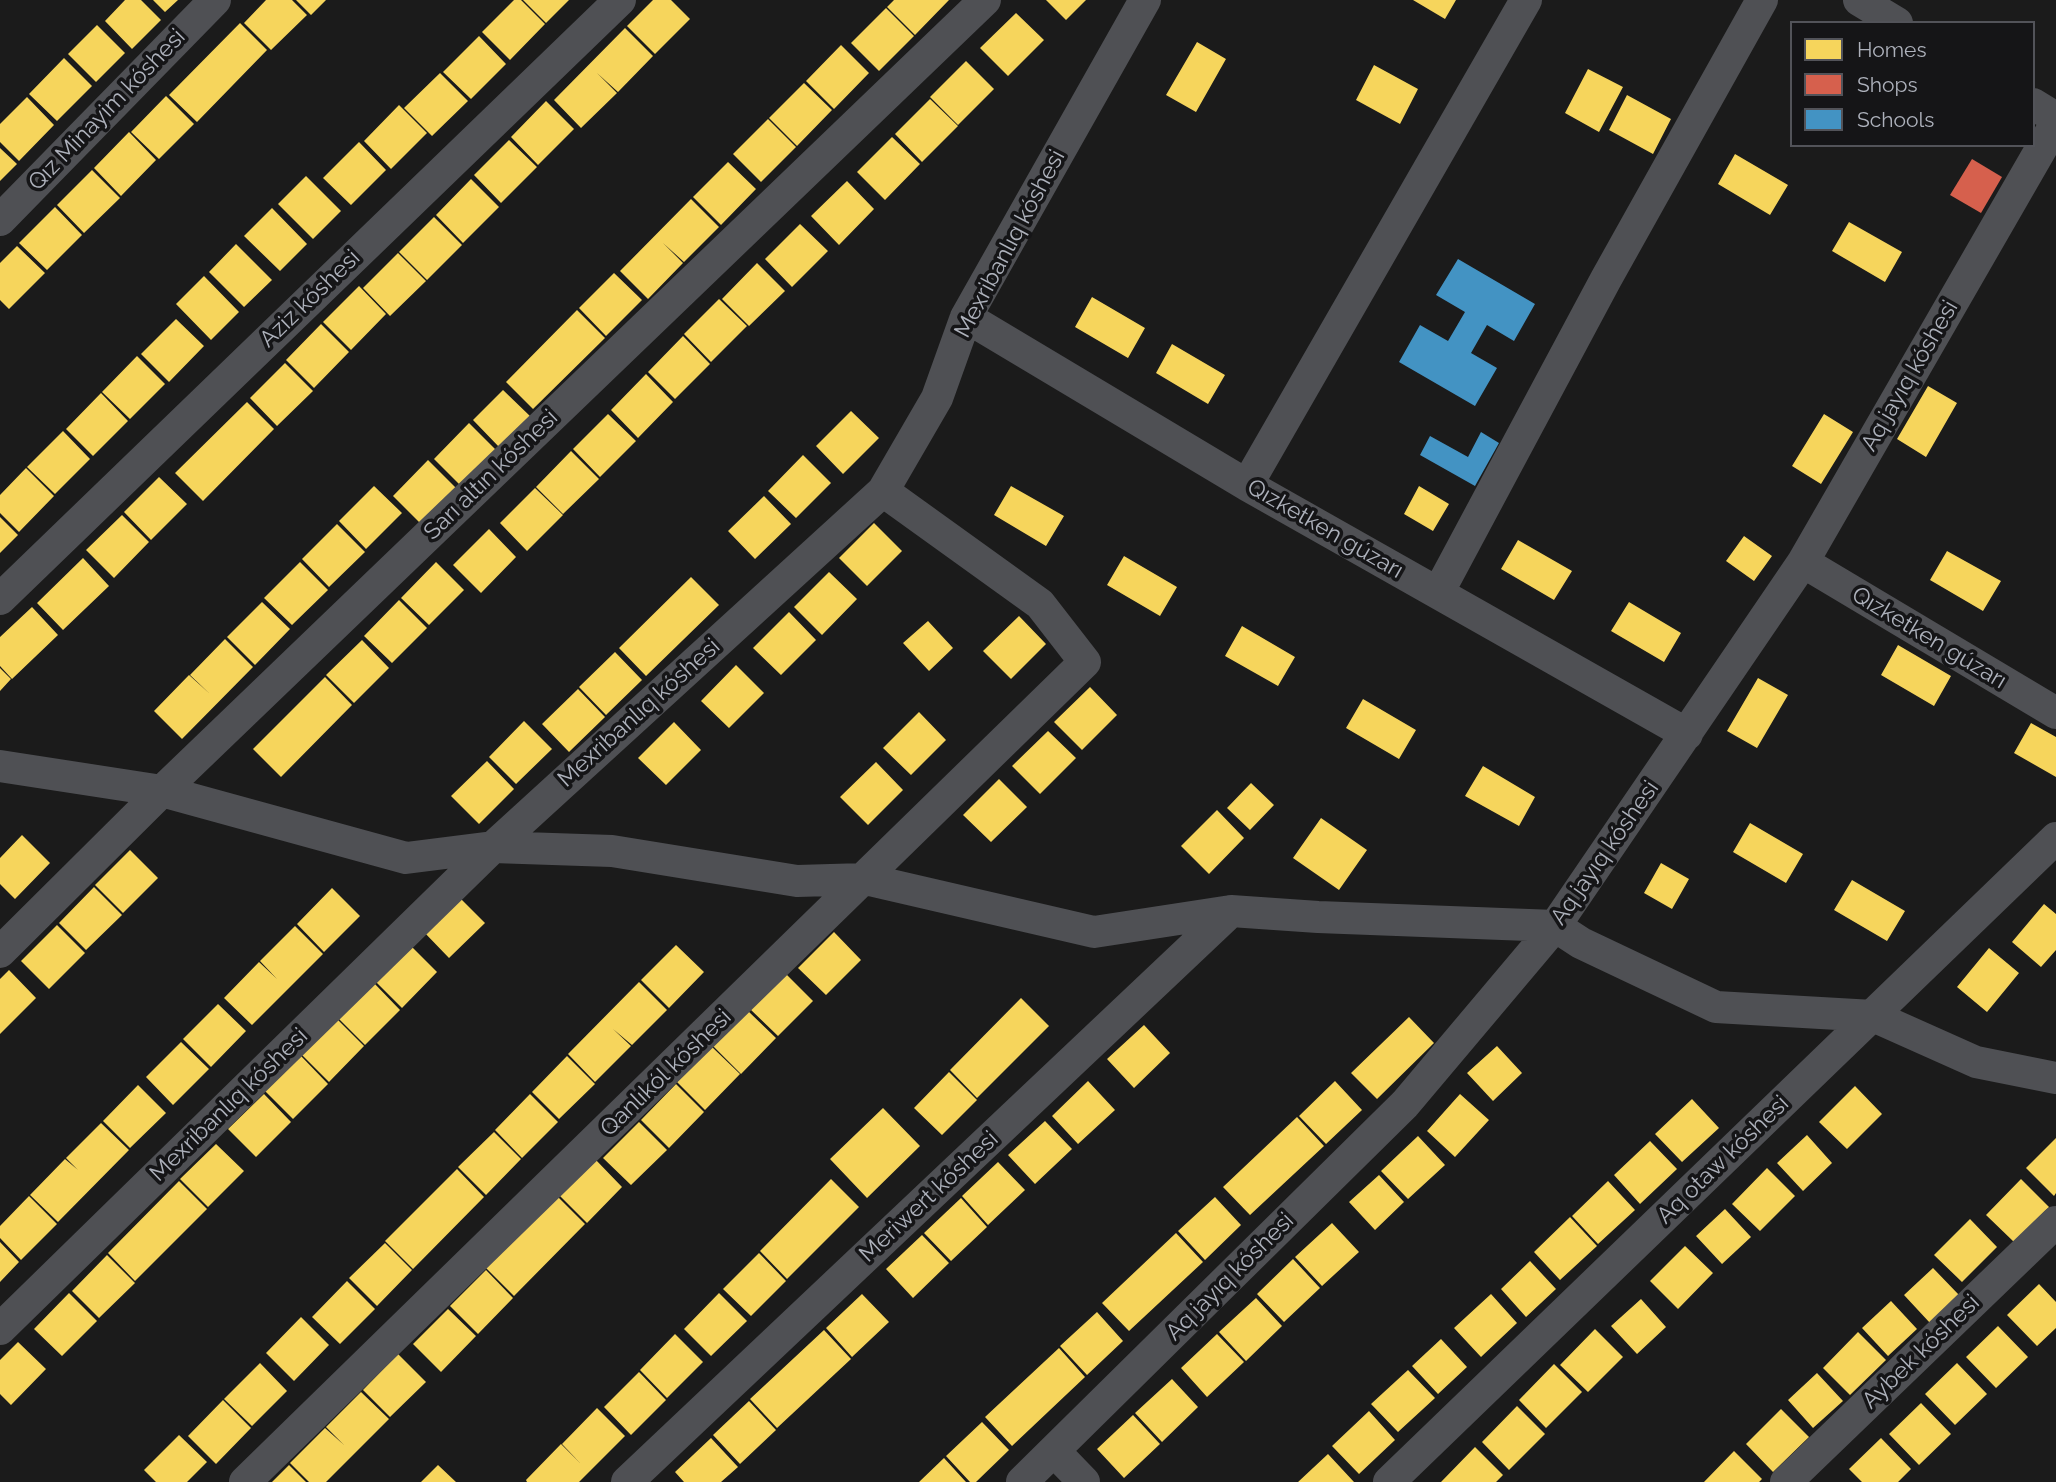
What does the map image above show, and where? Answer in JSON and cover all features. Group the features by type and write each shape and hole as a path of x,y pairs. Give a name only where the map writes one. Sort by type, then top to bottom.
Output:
{"street":[{"name":"Qız Minayim kóshesi","path":"0,220 215,0"},
{"name":"Aziz kóshesi","path":"0,599 620,0"},
{"name":"Sarı altın kóshesi","path":"0,952 162,791 985,0"},
{"name":"Mexribanlıq kóshesi","path":"0,1329 493,847 883,491 937,398 966,317 1145,0"},
{"path":"1247,485 1526,0"},
{"path":"1438,593 1606,279 1762,0"},
{"path":"1859,0 1894,21"},
{"path":"2035,105 2056,118"},
{"name":"Aq jayıq kóshesi","path":"1022,1482 1405,1104 1555,926 1803,562 2056,123"},
{"name":"Qızketken gúzarı","path":"966,317 1247,485 1687,734"},
{"name":"Qanlıkól kóshesi","path":"245,1482 1085,662 1040,604 883,491"},
{"name":"Qızketken gúzarı","path":"1803,562 2056,713"},
{"path":"0,766 162,791 406,858 493,847 612,851 797,881 865,879 1094,932 1231,911 1555,926 1581,943 1716,1007 1873,1016 1976,1062 2056,1078"},
{"name":"Aq otaw kóshesi","path":"1389,1482 2056,838"},
{"name":"Meriwert kóshesi","path":"627,1482 1231,911"},
{"name":"Aybek kóshesi","path":"1786,1482 2056,1222"},
{"path":"1055,1451 1084,1482"}],"building: Homes":[{"path":"125,0 141,0 161,20 132,49 105,21"},
{"path":"153,0 178,0 165,12"},
{"path":"266,0 292,0 307,15 271,50 244,23"},
{"path":"296,0 326,0 311,15"},
{"path":"514,0 521,0 545,24 510,60 482,32"},
{"path":"523,0 569,0 546,23"},
{"path":"653,0 671,0 690,19 655,54 627,26"},
{"path":"894,0 949,0 915,35 887,7"},
{"path":"1046,0 1086,0 1066,20"},
{"path":"1413,0 1456,0 1445,19"},
{"path":"886,8 914,36 879,71 851,43"},
{"path":"1016,13 1044,40 1008,76 980,48"},
{"path":"240,23 267,50 197,122 169,95"},
{"path":"97,25 125,53 96,82 68,54"},
{"path":"625,28 653,56 618,92 597,73 617,93 581,128 554,100"},
{"path":"479,36 506,64 471,99 443,72"},
{"path":"1197,42 1226,59 1196,112 1166,95"},
{"path":"841,45 869,73 834,109 806,81"},
{"path":"64,58 92,86 57,121 29,94"},
{"path":"966,61 994,89 958,125 930,97"},
{"path":"1374,65 1418,89 1400,124 1356,100"},
{"path":"1588,69 1623,87 1599,132 1565,113"},
{"path":"440,73 468,101 432,136 404,108"},
{"path":"804,83 832,110 797,146 769,118"},
{"path":"1627,95 1671,119 1653,154 1609,130"},
{"path":"166,96 194,124 159,159 131,132"},
{"path":"27,97 54,125 19,161 0,142 0,124"},
{"path":"930,99 958,126 922,162 895,134"},
{"path":"546,101 574,129 538,165 511,137"},
{"path":"399,105 427,133 391,169 364,141"},
{"path":"768,119 796,147 761,182 733,154"},
{"path":"129,132 156,160 121,196 94,168"},
{"path":"892,137 920,164 885,200 857,172"},
{"path":"509,140 537,167 501,203 474,175"},
{"path":"359,142 386,170 351,205 323,178"},
{"path":"0,148 17,164 0,181"},
{"path":"1735,154 1788,185 1770,215 1718,184"},
{"path":"728,162 756,189 721,225 693,197"},
{"path":"92,170 120,198 84,233 57,205"},
{"path":"306,176 341,211 313,239 278,204"},
{"path":"471,179 499,207 463,243 436,215"},
{"path":"847,181 874,209 839,245 811,216"},
{"path":"691,199 719,227 684,262 663,243 683,263 648,299 620,271"},
{"path":"55,207 82,235 47,270 19,243"},
{"path":"272,208 307,244 280,271 244,236"},
{"path":"434,217 462,245 427,280 399,252"},
{"path":"1849,222 1902,252 1885,282 1832,251"},
{"path":"800,224 828,251 792,287 765,259"},
{"path":"236,244 272,280 244,307 209,272"},
{"path":"17,246 45,273 9,309 0,300 0,263"},
{"path":"398,253 426,281 390,316 363,288"},
{"path":"757,263 785,291 749,326 722,299"},
{"path":"614,273 642,300 606,336 579,308"},
{"path":"204,276 239,312 211,340 176,304"},
{"path":"359,286 386,314 351,350 323,322"},
{"path":"1092,297 1145,328 1128,358 1075,327"},
{"path":"719,299 747,326 711,362 684,334"},
{"path":"577,310 605,338 533,409 506,382"},
{"path":"176,319 204,346 169,382 141,354"},
{"path":"321,324 349,352 314,388 286,360"},
{"path":"683,336 710,364 675,399 648,372"},
{"path":"1172,344 1225,375 1208,404 1156,373"},
{"path":"137,356 165,384 130,419 102,392"},
{"path":"285,363 313,391 277,426 250,398"},
{"path":"646,374 673,402 638,438 611,410"},
{"path":"1928,386 1957,403 1926,457 1897,439"},
{"path":"503,390 531,417 500,448 473,420"},
{"path":"101,393 128,421 93,456 66,429"},
{"path":"247,402 274,429 203,501 175,473"},
{"path":"851,411 879,438 843,474 816,446"},
{"path":"608,414 636,441 600,477 573,449"},
{"path":"1824,414 1853,432 1821,484 1792,466"},
{"path":"469,423 497,451 461,486 434,459"},
{"path":"63,431 90,459 55,494 27,467"},
{"path":"571,451 599,479 563,514 536,487"},
{"path":"803,455 831,483 796,518 768,491"},
{"path":"428,460 456,488 421,524 393,496"},
{"path":"26,468 54,496 19,532 0,513 0,495"},
{"path":"159,477 187,504 151,540 124,512"},
{"path":"374,486 402,513 366,549 339,521"},
{"path":"1011,486 1064,516 1046,546 994,515"},
{"path":"1419,486 1449,504 1433,531 1404,514"},
{"path":"535,488 563,515 527,551 500,523"},
{"path":"764,496 791,524 755,559 728,531"},
{"path":"122,515 149,542 114,578 86,550"},
{"path":"0,517 18,535 0,553"},
{"path":"874,523 902,551 867,586 839,558"},
{"path":"337,524 365,552 329,587 302,559"},
{"path":"489,529 516,557 481,593 453,565"},
{"path":"1744,536 1772,556 1754,581 1726,561"},
{"path":"1518,540 1572,571 1554,600 1501,569"},
{"path":"1947,551 2001,581 1983,611 1930,580"},
{"path":"1124,556 1177,587 1160,616 1107,585"},
{"path":"83,558 109,586 63,630 37,603"},
{"path":"300,562 328,590 292,625 264,598"},
{"path":"436,562 464,590 429,625 401,598"},
{"path":"829,572 857,599 822,635 794,607"},
{"path":"691,577 719,605 646,676 619,648"},
{"path":"399,600 427,628 392,663 364,636"},
{"path":"262,602 290,629 255,665 227,637"},
{"path":"1629,602 1681,633 1664,662 1611,631"},
{"path":"32,607 58,635 12,679 0,666 0,637"},
{"path":"789,612 816,640 781,675 753,648"},
{"path":"1019,616 1046,644 1011,679 983,651"},
{"path":"928,621 953,648 929,671 903,643"},
{"path":"1242,626 1295,657 1278,686 1225,656"},
{"path":"225,639 253,667 182,739 154,711 189,675 210,694 190,675"},
{"path":"362,640 389,668 354,703 326,675"},
{"path":"1898,645 1951,676 1934,706 1881,675"},
{"path":"615,652 642,680 606,715 579,687"},
{"path":"736,665 764,693 729,728 701,701"},
{"path":"0,668 11,679 0,691"},
{"path":"325,677 352,705 281,777 253,749"},
{"path":"1758,678 1788,695 1757,748 1727,731"},
{"path":"1090,687 1117,715 1082,750 1054,722"},
{"path":"578,689 605,717 569,752 542,724"},
{"path":"1363,699 1416,730 1399,759 1346,728"},
{"path":"919,712 946,740 911,775 883,748"},
{"path":"524,721 552,749 516,784 489,757"},
{"path":"674,722 701,750 666,785 638,758"},
{"path":"2031,723 2056,737 2056,777 2014,753"},
{"path":"1048,731 1076,758 1040,794 1012,766"},
{"path":"487,761 514,789 479,824 451,796"},
{"path":"876,762 903,790 868,825 840,797"},
{"path":"1483,766 1535,797 1519,826 1465,796"},
{"path":"999,779 1027,807 991,842 963,815"},
{"path":"1251,783 1274,805 1250,830 1227,808"},
{"path":"1217,810 1244,838 1209,874 1181,846"},
{"path":"1321,818 1367,850 1339,890 1293,858"},
{"path":"1750,823 1803,854 1786,883 1733,852"},
{"path":"22,835 50,863 15,899 0,884 0,858"},
{"path":"130,850 158,878 123,913 95,885"},
{"path":"1661,863 1689,879 1672,909 1644,893"},
{"path":"1852,880 1905,911 1887,941 1834,910"},
{"path":"94,887 122,915 86,950 59,923"},
{"path":"332,888 360,916 324,952 297,924"},
{"path":"457,895 485,923 449,958 422,930"},
{"path":"2044,904 2056,914 2056,950 2041,967 2012,942"},
{"path":"57,925 85,953 49,989 21,961"},
{"path":"295,926 323,954 252,1025 224,998 259,962 277,979 260,961"},
{"path":"834,932 861,960 826,995 798,968"},
{"path":"410,945 437,972 402,1008 374,980"},
{"path":"676,945 704,972 669,1008 641,980"},
{"path":"1989,948 2019,973 1987,1012 1957,987"},
{"path":"9,970 36,998 0,1034 0,979"},
{"path":"785,973 813,1001 778,1036 750,1009"},
{"path":"373,982 400,1010 365,1045 338,1018"},
{"path":"639,982 667,1010 632,1045 613,1029 631,1046 595,1082 568,1054"},
{"path":"1021,998 1049,1026 977,1098 950,1070"},
{"path":"218,1004 246,1031 211,1067 183,1039"},
{"path":"748,1011 776,1038 741,1074 713,1046"},
{"path":"1409,1017 1434,1043 1377,1099 1351,1073"},
{"path":"337,1019 364,1046 329,1082 301,1054"},
{"path":"1144,1025 1170,1053 1134,1088 1107,1059"},
{"path":"181,1042 209,1069 173,1105 146,1077"},
{"path":"1497,1046 1522,1073 1493,1101 1467,1073"},
{"path":"712,1047 740,1074 705,1110 677,1082"},
{"path":"301,1056 328,1084 293,1119 265,1091"},
{"path":"567,1056 595,1084 559,1119 532,1092"},
{"path":"949,1072 977,1100 942,1135 914,1108"},
{"path":"1088,1081 1115,1110 1078,1144 1052,1116"},
{"path":"1335,1081 1362,1110 1326,1144 1299,1116"},
{"path":"676,1084 704,1112 669,1148 641,1120"},
{"path":"138,1085 166,1113 130,1148 103,1121"},
{"path":"1855,1086 1882,1114 1847,1149 1819,1122"},
{"path":"264,1094 291,1122 256,1157 228,1129"},
{"path":"530,1094 558,1122 522,1158 495,1130"},
{"path":"1460,1094 1489,1120 1455,1157 1427,1131"},
{"path":"1692,1099 1719,1128 1682,1162 1655,1134"},
{"path":"883,1108 920,1146 867,1198 830,1159"},
{"path":"1297,1117 1324,1146 1250,1215 1223,1187"},
{"path":"1045,1121 1072,1149 1035,1184 1008,1155"},
{"path":"639,1122 667,1150 631,1185 603,1158"},
{"path":"101,1123 129,1150 58,1222 30,1195 65,1159 78,1170 66,1158"},
{"path":"494,1132 521,1159 486,1195 458,1167"},
{"path":"1807,1135 1832,1163 1803,1191 1777,1163"},
{"path":"1418,1136 1445,1165 1408,1199 1381,1171"},
{"path":"2056,1138 2056,1193 2054,1196 2026,1168"},
{"path":"1650,1141 1677,1169 1640,1204 1614,1175"},
{"path":"216,1144 244,1171 208,1207 180,1179"},
{"path":"595,1159 622,1187 587,1223 559,1195"},
{"path":"998,1162 1025,1190 988,1225 962,1196"},
{"path":"1767,1168 1795,1196 1760,1231 1732,1204"},
{"path":"457,1169 484,1197 413,1269 385,1241"},
{"path":"1379,1175 1404,1202 1375,1230 1349,1202"},
{"path":"831,1179 859,1207 787,1279 760,1251"},
{"path":"2021,1179 2049,1207 2014,1242 1986,1215"},
{"path":"179,1181 207,1209 135,1281 108,1253"},
{"path":"1608,1181 1635,1210 1598,1244 1572,1216"},
{"path":"29,1196 57,1224 21,1260 0,1238 0,1226"},
{"path":"558,1197 585,1224 514,1296 486,1268"},
{"path":"1215,1197 1241,1225 1205,1260 1178,1231"},
{"path":"961,1198 987,1227 951,1261 924,1233"},
{"path":"1725,1209 1751,1237 1722,1264 1696,1236"},
{"path":"1570,1217 1597,1246 1560,1280 1534,1252"},
{"path":"1970,1219 1997,1247 1962,1282 1934,1255"},
{"path":"1332,1223 1359,1252 1322,1286 1295,1257"},
{"path":"1176,1233 1203,1262 1129,1331 1102,1303"},
{"path":"922,1235 949,1263 913,1298 886,1269"},
{"path":"0,1242 19,1262 0,1282"},
{"path":"385,1243 412,1270 377,1306 349,1278"},
{"path":"1685,1246 1713,1273 1678,1309 1650,1281"},
{"path":"759,1253 786,1281 751,1316 723,1289"},
{"path":"107,1255 135,1283 99,1318 72,1291"},
{"path":"1293,1259 1320,1288 1284,1322 1257,1294"},
{"path":"1530,1261 1556,1289 1526,1317 1501,1289"},
{"path":"1933,1268 1959,1295 1930,1323 1904,1295"},
{"path":"486,1270 513,1298 478,1334 450,1306"},
{"path":"347,1281 375,1309 340,1344 312,1317"},
{"path":"2039,1284 2056,1302 2056,1328 2037,1346 2007,1315"},
{"path":"69,1293 97,1321 62,1356 34,1329"},
{"path":"719,1293 747,1321 711,1356 684,1329"},
{"path":"862,1294 889,1322 852,1357 826,1328"},
{"path":"1491,1294 1517,1323 1481,1357 1454,1328"},
{"path":"1256,1298 1282,1326 1246,1361 1219,1332"},
{"path":"1641,1299 1666,1327 1637,1354 1611,1326"},
{"path":"1891,1301 1917,1329 1888,1356 1862,1328"},
{"path":"448,1309 476,1336 441,1372 413,1344"},
{"path":"1097,1312 1123,1341 1087,1375 1060,1346"},
{"path":"301,1317 329,1345 294,1381 266,1353"},
{"path":"1998,1326 2028,1357 1996,1388 1966,1357"},
{"path":"1595,1329 1623,1357 1588,1392 1560,1365"},
{"path":"824,1330 851,1359 777,1428 750,1399"},
{"path":"1858,1332 1886,1360 1850,1395 1823,1368"},
{"path":"675,1334 703,1362 667,1398 640,1370"},
{"path":"1217,1334 1244,1362 1207,1397 1181,1368"},
{"path":"1441,1339 1467,1367 1438,1394 1412,1366"},
{"path":"18,1342 46,1369 11,1405 0,1394 0,1360"},
{"path":"1059,1348 1085,1377 1012,1446 985,1417"},
{"path":"398,1354 426,1382 390,1417 363,1390"},
{"path":"260,1363 287,1391 252,1426 224,1399"},
{"path":"1957,1363 1987,1394 1955,1425 1925,1394"},
{"path":"1554,1364 1582,1392 1546,1428 1519,1400"},
{"path":"1408,1370 1435,1398 1398,1432 1371,1404"},
{"path":"639,1372 666,1400 631,1435 604,1407"},
{"path":"1817,1373 1843,1401 1813,1428 1788,1400"},
{"path":"1172,1379 1198,1407 1162,1442 1135,1413"},
{"path":"361,1392 389,1419 326,1482 309,1482 290,1463 325,1428 344,1445 326,1427"},
{"path":"223,1400 251,1428 216,1464 188,1436"},
{"path":"749,1401 776,1430 740,1464 713,1435"},
{"path":"1921,1403 1951,1434 1919,1465 1889,1434"},
{"path":"1517,1406 1545,1434 1509,1470 1482,1442"},
{"path":"597,1408 625,1436 579,1482 527,1482 561,1444 581,1464 562,1444"},
{"path":"1781,1409 1809,1437 1773,1472 1746,1444"},
{"path":"1369,1411 1395,1440 1359,1474 1332,1446"},
{"path":"1133,1415 1160,1444 1124,1478 1097,1449"},
{"path":"982,1422 1009,1450 976,1482 970,1482 946,1456"},
{"path":"179,1435 207,1462 187,1482 156,1482 144,1470"},
{"path":"711,1438 738,1467 721,1482 684,1482 675,1472"},
{"path":"1881,1438 1911,1469 1898,1482 1862,1482 1849,1469"},
{"path":"1475,1447 1503,1475 1496,1482 1441,1482"},
{"path":"1734,1451 1762,1479 1759,1482 1704,1482"},
{"path":"1328,1454 1354,1482 1298,1482"},
{"path":"944,1458 966,1482 919,1482"},
{"path":"289,1465 306,1482 272,1482"},
{"path":"438,1465 456,1482 421,1482"}],"building: Shops":[{"path":"1972,159 2002,177 1981,213 1950,195"}],"building: Schools":[{"path":"1458,259 1535,304 1514,341 1487,325 1471,353 1497,368 1475,406 1399,362 1420,325 1448,341 1465,312 1436,295"},
{"path":"1481,432 1499,443 1475,486 1420,455 1430,436 1468,457"}]}
